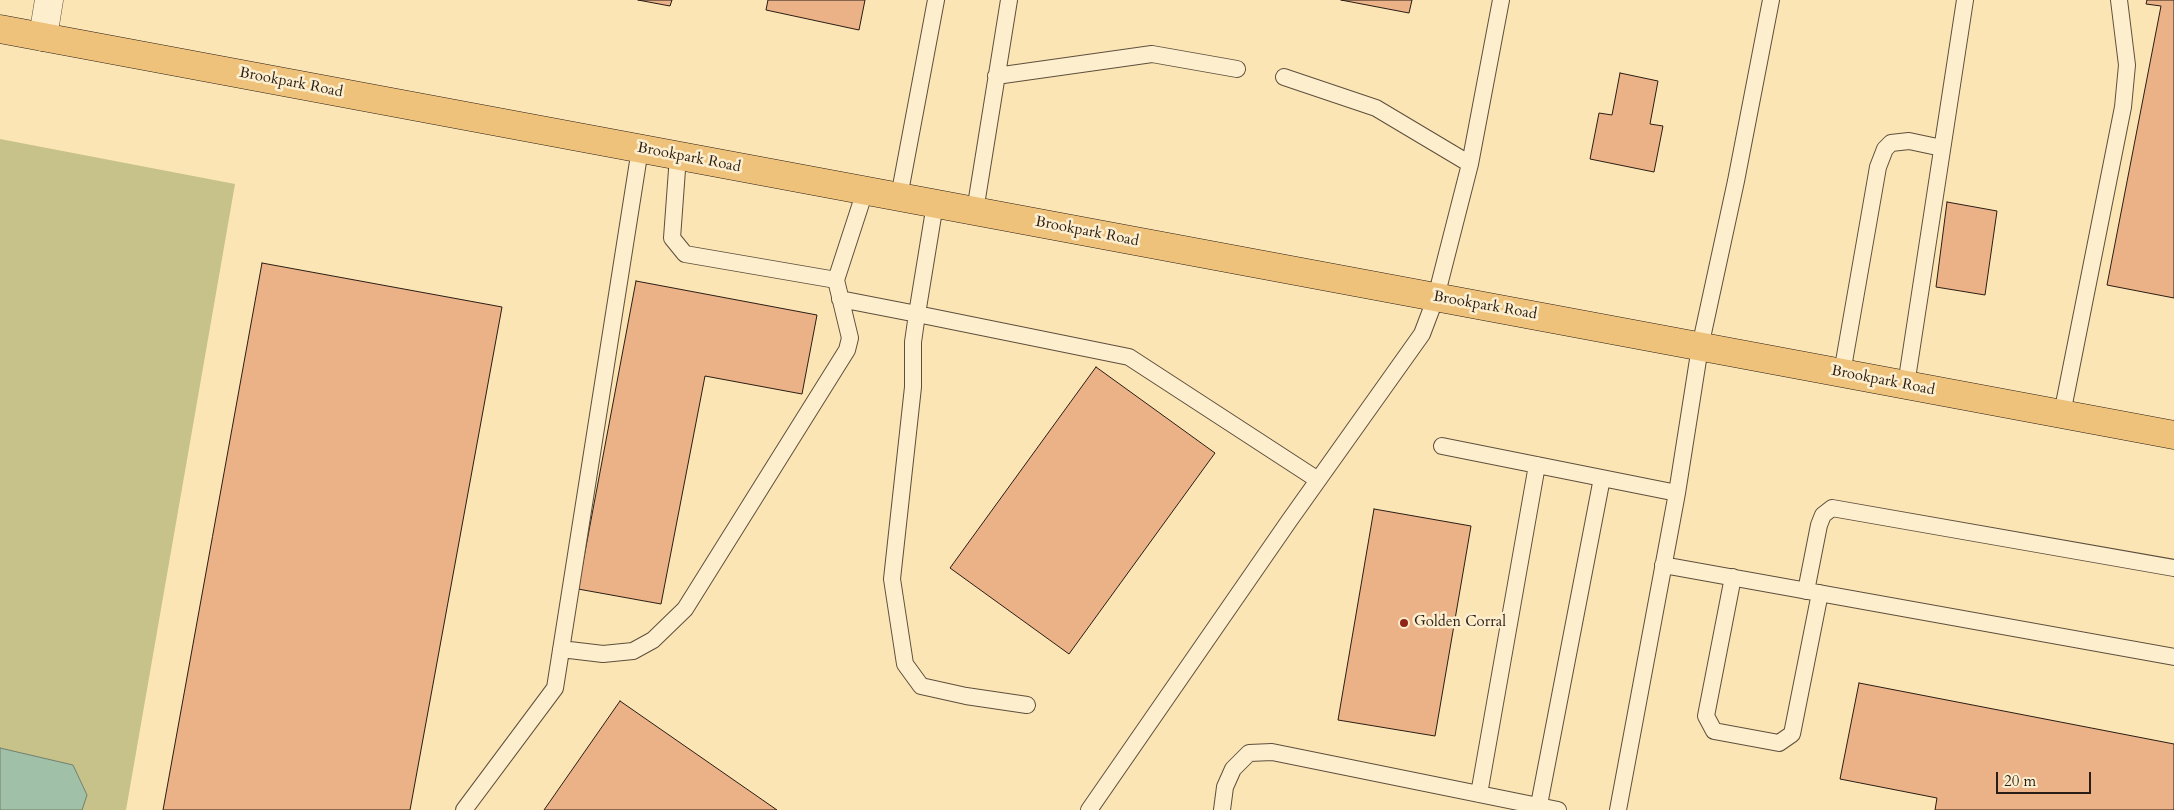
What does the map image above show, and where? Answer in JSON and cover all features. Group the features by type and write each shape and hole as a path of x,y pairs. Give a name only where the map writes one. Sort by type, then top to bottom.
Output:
{"main road":[{"name":"Brookpark Road","path":"0,29 2062,414 2173,431"}],"street":[{"path":"43,37 49,0"}],"lane":[{"path":"899,197 936,0"},
{"path":"975,211 1009,0"},
{"path":"1089,810 1318,480 1422,334 1436,297 1470,164 1501,0"},
{"path":"1618,810 1677,493 1700,346 1736,181 1771,0"},
{"path":"1906,385 1965,0"},
{"path":"2062,414 2123,108 2127,65 2119,0"},
{"path":"996,76 1152,54 1237,69"},
{"path":"1284,77 1376,108 1470,164"},
{"path":"1842,373 1878,168 1885,149 1891,143 1909,141 1942,148"},
{"path":"464,810 555,688 640,149"},
{"path":"678,156 672,238 685,254 836,280"},
{"path":"561,649 603,654 632,651 652,640 686,609 848,350 850,338 836,280 865,191"},
{"path":"935,204 916,314 913,342 913,387 892,579 905,664 921,686 966,696 1027,705"},
{"path":"840,300 1129,357 1318,480"},
{"path":"1442,446 1677,493"},
{"path":"1479,794 1537,465"},
{"path":"1538,808 1602,478"},
{"path":"1733,578 1706,716 1714,731 1779,743 1792,734 1813,592 1819,525 1823,514 1832,508 2174,568"},
{"path":"1663,565 2174,657"},
{"path":"1222,810 1225,787 1233,769 1249,753 1272,752 1479,794 1538,808 1558,810"}],"shaded area":[{"path":"0,139 235,184 126,810 82,810 87,795 73,765 0,748"},
{"path":"0,748 73,765 87,795 82,810 0,810"}],"building":[{"path":"638,0 672,0 670,6"},
{"path":"768,0 865,0 859,30 766,10"},
{"path":"1341,0 1412,0 1409,13"},
{"path":"2147,0 2174,0 2174,298 2107,285 2161,6 2146,4"},
{"path":"1620,73 1658,81 1650,124 1663,126 1654,172 1590,159 1599,113 1612,115"},
{"path":"1947,202 1997,211 1985,295 1936,287"},
{"path":"262,263 502,307 410,810 163,810"},
{"path":"636,281 817,315 802,394 705,376 661,604 578,589"},
{"path":"1096,367 1215,453 1069,654 950,568"},
{"name":"Golden Corral","path":"1374,509 1471,526 1435,736 1338,720"},
{"path":"1859,683 2174,744 2174,810 1935,810 1937,798 1840,779"},
{"path":"620,701 777,810 544,810"}],"place":[{"name":"Golden Corral","path":"1404,623"}]}
